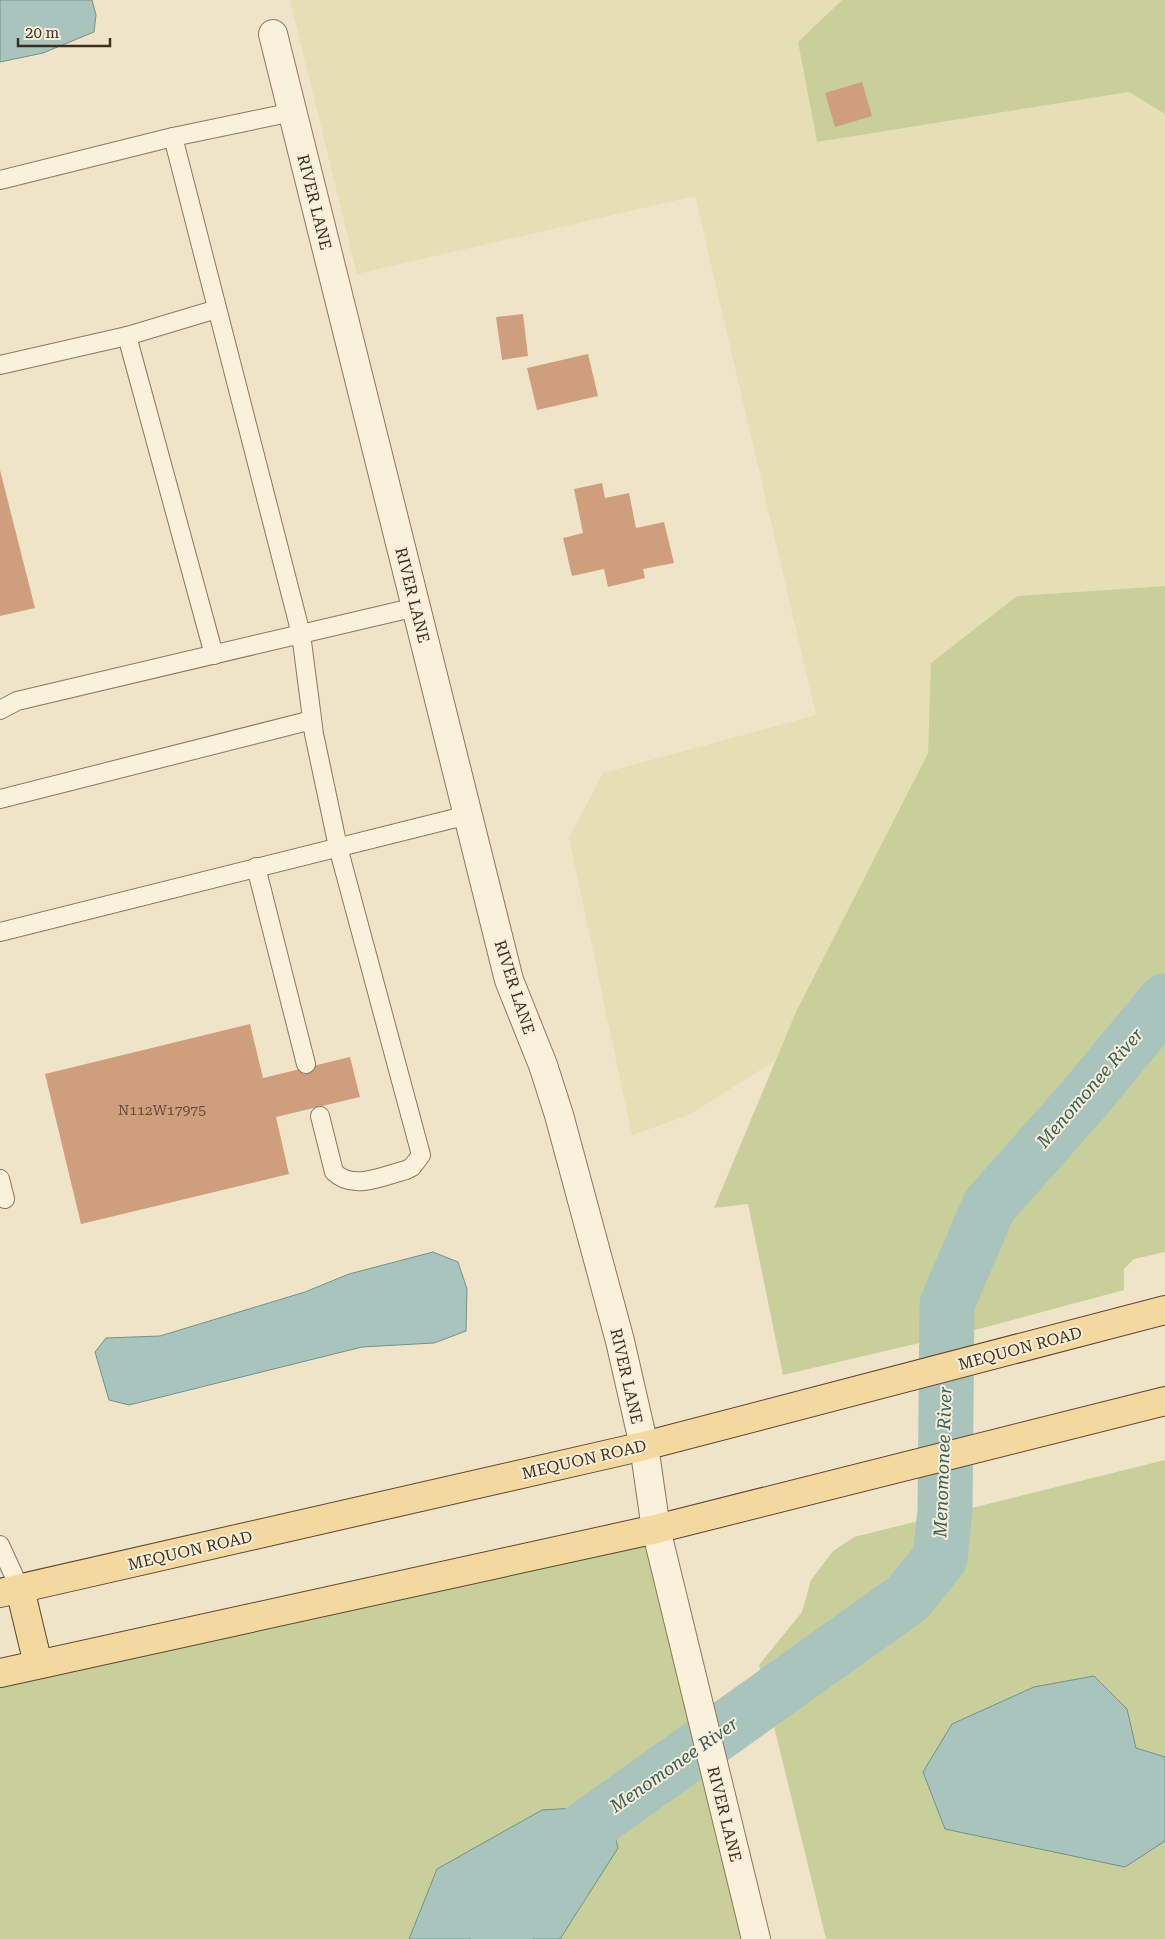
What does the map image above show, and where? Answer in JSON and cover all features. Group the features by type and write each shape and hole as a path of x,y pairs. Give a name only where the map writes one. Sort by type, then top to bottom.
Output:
{"main road":[{"name":"MEQUON ROAD","path":"10,1591 644,1446 1165,1310"},
{"path":"0,1673 656,1529 1165,1401"},
{"path":"10,1591 38,1664"}],"street":[{"name":"RIVER LANE","path":"273,34 509,980 543,1065 559,1115 620,1341 644,1446 656,1529 756,1939"}],"lane":[{"path":"0,180 172,137 293,112"},
{"path":"172,137 301,634 312,720 338,847 421,1155 412,1167 406,1170 354,1183 341,1179 334,1172 320,1116"},
{"path":"0,364 127,336 217,309"},
{"path":"127,336 214,655"},
{"path":"0,710 17,701 416,607"},
{"path":"0,799 312,720"},
{"path":"0,932 468,815"},
{"path":"256,867 306,1064"},
{"path":"0,1179 5,1199"},
{"path":"0,1546 10,1591"}],"shaded area":[{"path":"290,0 842,0 798,42 817,142 1129,92 1165,114 1165,586 1017,596 932,663 928,753 796,1012 776,1060 689,1115 632,1135 569,838 603,773 816,715 695,196 357,274"}],"green space":[{"path":"842,0 1165,0 1165,114 1129,92 817,142 798,42"},
{"path":"1165,586 1165,1252 1134,1259 1124,1269 1124,1290 979,1329 783,1375 748,1204 714,1208 796,1012 928,753 931,663 1017,596"},
{"path":"1165,1460 1165,1939 826,1939 759,1665 802,1612 811,1580 833,1551 854,1537"},
{"path":"656,1529 756,1939 0,1939 0,1674"}],"water":[{"path":"0,0 92,0 96,15 94,32 43,53 0,62"},
{"path":"433,1252 458,1262 467,1289 466,1331 434,1343 362,1347 129,1405 109,1400 95,1352 106,1338 160,1336 305,1292 349,1274"},
{"path":"1094,1676 1127,1709 1136,1748 1165,1757 1165,1841 1125,1867 945,1829 923,1772 952,1724 1034,1687"},
{"path":"608,1806 618,1848 560,1939 409,1939 437,1869 542,1810"}],"building":[{"path":"862,82 872,116 835,127 825,93"},
{"path":"523,314 528,356 502,360 496,317"},
{"path":"588,354 598,396 537,410 527,368"},
{"path":"0,470 35,608 0,616"},
{"path":"602,483 605,498 629,493 636,528 664,522 674,563 643,569 645,578 608,587 604,569 572,576 563,538 583,533 574,489"},
{"path":"250,1024 263,1078 350,1057 360,1097 276,1117 289,1174 81,1224 45,1074"}],"waterway":[{"name":"Menomonee River","path":"498,1939 577,1834 908,1598 940,1558 945,1511 947,1304 989,1206 1083,1100 1165,1001"}]}
